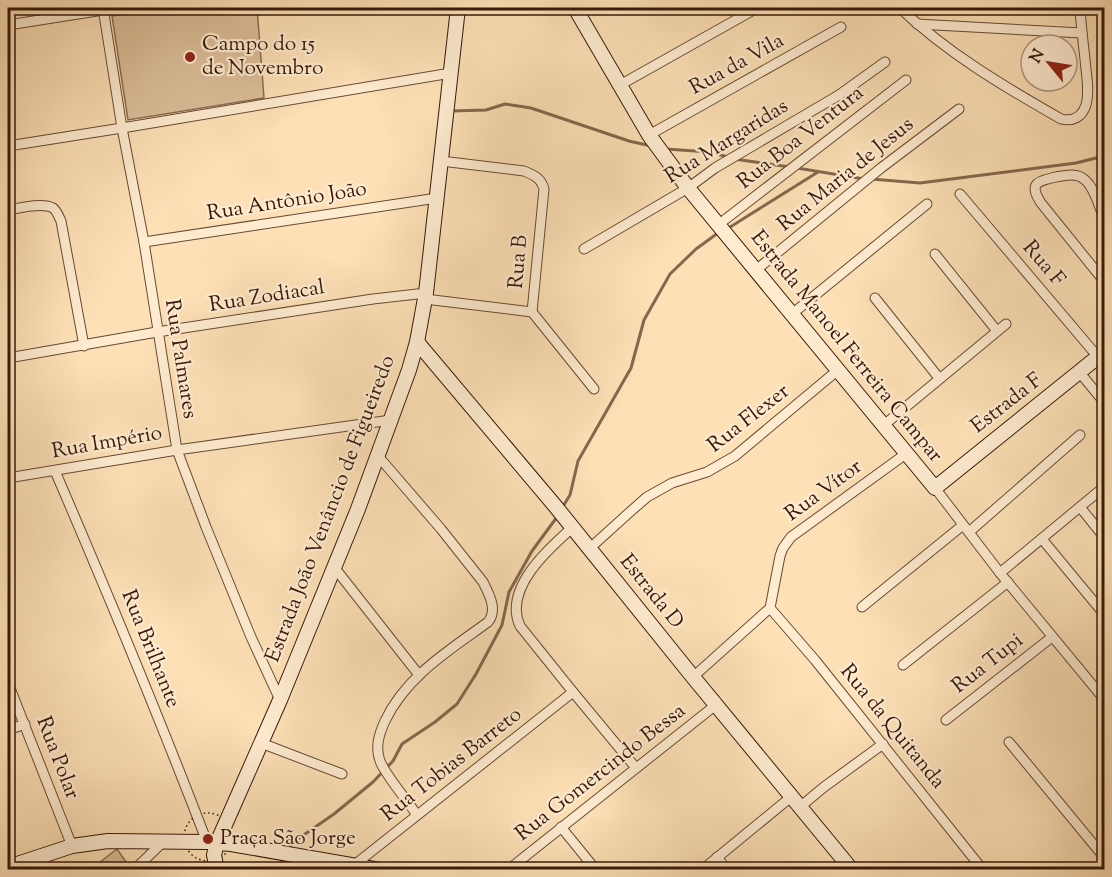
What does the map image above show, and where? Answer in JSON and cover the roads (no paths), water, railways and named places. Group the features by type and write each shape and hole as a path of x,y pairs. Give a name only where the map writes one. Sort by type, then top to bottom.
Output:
{"street":[{"path":"8,25 116,8"},
{"name":"Estrada João Venâncio de Figueiredo","path":"217,870 212,843 280,700 378,456 417,342 426,296 458,8"},
{"name":"Estrada Manoel Ferreira Campar","path":"575,8 650,136 688,188 907,453 1000,573 1104,699"},
{"path":"620,85 757,8"},
{"path":"900,8 917,24 996,81 1061,119 1074,120 1086,107 1087,81 1080,8"},
{"name":"Rua Palmares","path":"103,9 122,128 144,242 177,450 251,637 280,700"},
{"path":"917,24 1082,33"},
{"name":"Rua da Vila","path":"650,136 841,27"},
{"name":"Rua Margaridas","path":"584,249 839,95 885,62"},
{"path":"8,146 451,73"},
{"name":"Rua Boa Ventura","path":"718,225 906,80"},
{"name":"Rua Maria de Jesus","path":"756,270 859,185 959,109"},
{"name":"Rua B","path":"441,161 524,171 540,179 544,189 532,312 594,389"},
{"path":"1104,219 1089,184 1079,176 1054,178 1040,181 1037,184 1036,192 1041,203 1104,281"},
{"name":"Rua F","path":"960,194 1101,355"},
{"name":"Rua Antônio João","path":"144,242 436,198"},
{"path":"792,314 927,204"},
{"path":"8,210 43,205 53,208 58,213 84,346"},
{"path":"935,254 997,331"},
{"name":"Rua Zodiacal","path":"8,355 84,346 373,299 426,296 532,312"},
{"path":"875,298 939,378"},
{"path":"884,425 1006,324"},
{"name":"Estrada D","path":"417,342 556,507 852,870"},
{"name":"Estrada F","path":"935,488 1101,355"},
{"name":"Rua Flexer","path":"589,549 647,497 672,483 707,472 735,456 838,370"},
{"path":"1080,373 1104,402"},
{"name":"Rua Império","path":"8,478 177,450 391,420"},
{"path":"862,607 966,529 1080,435"},
{"name":"Rua Vítor","path":"770,608 780,555 791,537 907,453"},
{"path":"378,456 483,582 491,602 493,616 419,675 403,691 383,725 377,743 380,762 417,815"},
{"name":"Rua Brilhante","path":"56,471 212,843"},
{"path":"1000,573 1104,487"},
{"path":"1080,507 1104,537"},
{"path":"570,525 545,553 525,581 517,603 517,618 520,626 636,768"},
{"path":"1042,539 1104,614"},
{"path":"334,567 419,675"},
{"path":"903,665 1008,582"},
{"path":"693,677 770,608"},
{"name":"Rua da Quitanda","path":"770,608 883,744 983,870"},
{"name":"Rua Tupi","path":"946,720 1052,636"},
{"name":"Rua Polar","path":"8,683 72,846"},
{"name":"Rua Tobias Barreto","path":"353,866 573,692"},
{"name":"Rua Gomercindo Bessa","path":"508,870 717,704"},
{"path":"8,730 25,724"},
{"path":"1009,742 1104,857"},
{"path":"261,743 342,774"},
{"path":"702,870 796,802 824,787 883,744"},
{"path":"561,827 596,870"},
{"path":"8,867 72,846 108,841 212,843 380,870"},
{"path":"134,870 163,842"},
{"path":"717,857 727,870"}],"waterway":[{"path":"452,111 486,110 505,104 531,108 629,141 651,146"},
{"path":"666,149 709,152 728,157"},
{"path":"871,179 920,183 1076,163 1104,156"},
{"path":"734,159 790,167"},
{"path":"797,168 864,179"},
{"path":"727,229 818,172"},
{"path":"562,508 570,495 578,461 631,368 644,320 670,274 696,249 718,233"},
{"path":"288,851 295,841 334,814 373,782 393,761 402,744 457,704 502,625 509,592 532,551 557,517"},
{"path":"275,870 283,859"}],"place":[{"name":"Campo do 15 de Novembro","path":"190,57"},
{"name":"Praça São Jorge","path":"208,839"}]}
